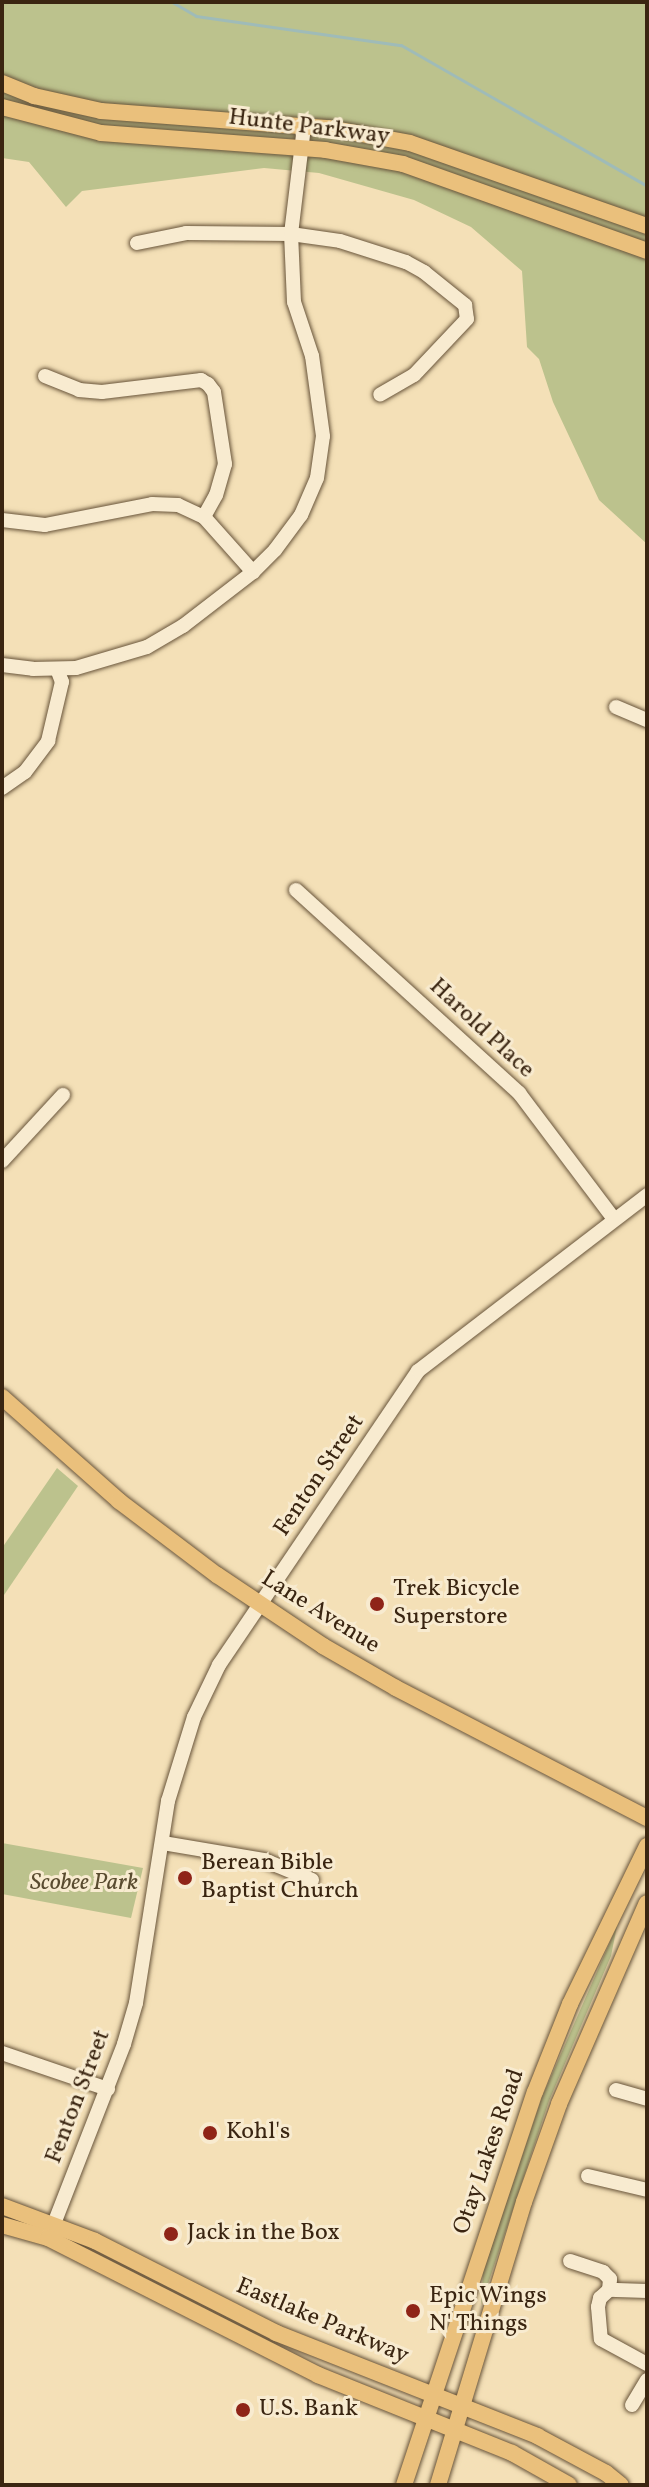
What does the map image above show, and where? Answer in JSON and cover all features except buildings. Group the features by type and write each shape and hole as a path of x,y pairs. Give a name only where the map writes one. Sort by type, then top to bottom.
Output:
{"main road":[{"name":"Hunte Parkway","path":"2,83 34,96 101,111 304,126 410,143 647,226"},
{"name":"Hunte Parkway","path":"2,107 101,133 302,148 403,164 647,251"},
{"name":"Lane Avenue","path":"2,1397 119,1501 323,1646 396,1688 647,1818"},
{"name":"Otay Lakes Road","path":"404,2485 535,2092 570,2004 647,1846"},
{"name":"Otay Lakes Road","path":"438,2485 524,2202 559,2104 647,1903"},
{"name":"Eastlake Parkway","path":"2,2206 256,2345 512,2453 569,2485"},
{"name":"Eastlake Parkway","path":"2,2225 51,2231 276,2333 537,2436 606,2473 621,2485"}],"street":[{"path":"2,665 57,669 105,661 147,647 183,626 253,572 285,539 301,515 317,478 322,451 322,408 312,356 294,302 291,234 304,126"},
{"path":"137,243 186,233 291,234 328,237 406,262 465,305 467,319 461,329 414,375 380,395"},
{"path":"45,376 79,390 102,392 201,380 208,384 214,392 225,464 216,495 204,517"},
{"path":"2,520 31,525 59,524 161,503 187,508 204,517 253,572"},
{"path":"2,788 25,772 48,741 62,682 57,669"},
{"path":"616,707 647,720"},
{"name":"Harold Place","path":"296,890 519,1093 614,1219"},
{"path":"2,1161 63,1095"},
{"name":"Fenton Street","path":"51,2231 108,2089 136,2003 168,1801 195,1715 219,1665 418,1371 647,1195"},
{"path":"163,1843 264,1860 312,1880"},
{"path":"2,2053 108,2089"},
{"path":"616,2090 647,2099"},
{"path":"588,2176 647,2190"},
{"path":"570,2261 603,2272 610,2279 609,2290"},
{"path":"647,2291 609,2290 600,2298 598,2307 601,2339 647,2364"},
{"path":"632,2405 647,2380"}],"green space":[{"path":"2,2 647,2 647,544 599,500 553,402 539,359 527,347 522,271 471,227 414,200 319,173 264,168 82,191 66,207 29,162 2,158"},
{"path":"57,1468 78,1486 2,1598 2,1548"},
{"name":"Scobee Park","path":"2,1843 143,1868 131,1918 2,1894"},
{"path":"617,1926 611,1956 549,2101 481,2305 483,2272 542,2097"}],"waterway":[{"path":"172,2 196,16 401,45 647,186"}],"place":[{"name":"Trek Bicycle Superstore","path":"377,1604"},
{"name":"Berean Bible Baptist Church","path":"185,1878"},
{"name":"Kohl's","path":"210,2133"},
{"name":"Jack in the Box","path":"171,2234"},
{"name":"Epic Wings N' Things","path":"413,2311"},
{"name":"U.S. Bank","path":"243,2410"}]}
